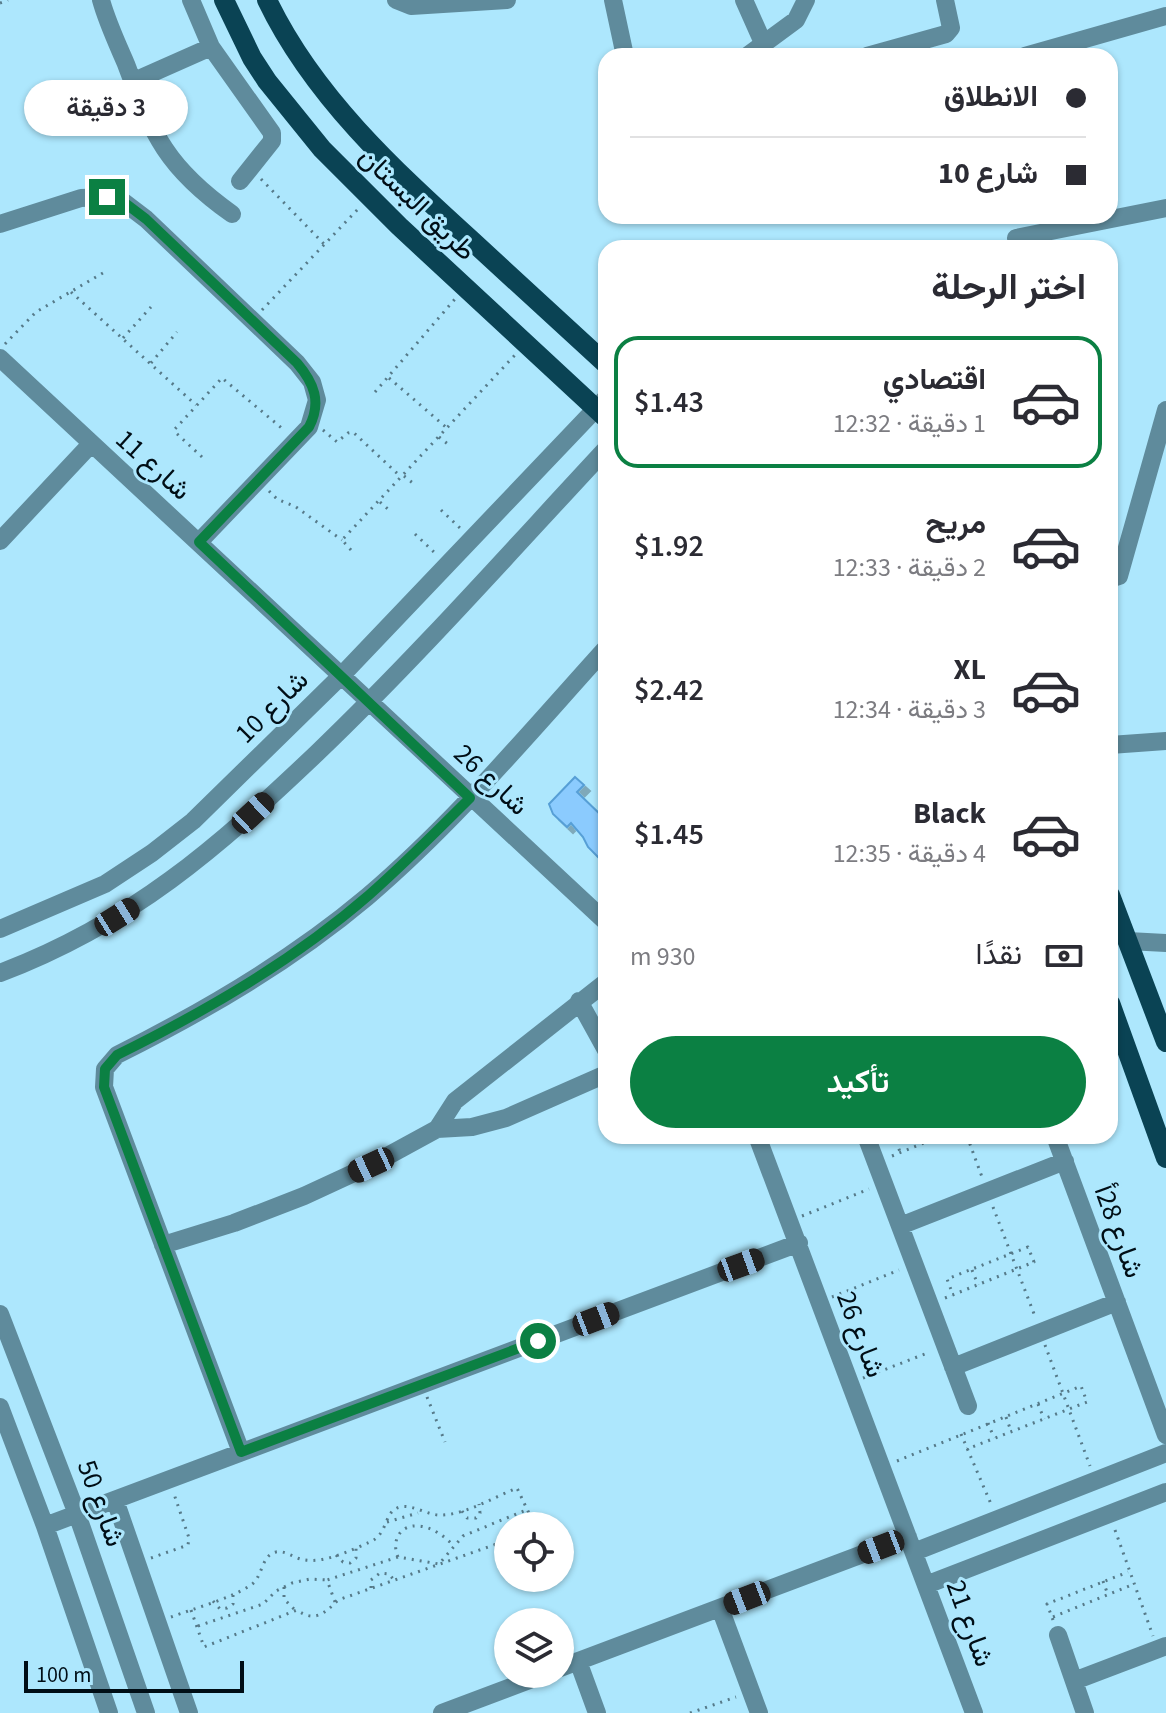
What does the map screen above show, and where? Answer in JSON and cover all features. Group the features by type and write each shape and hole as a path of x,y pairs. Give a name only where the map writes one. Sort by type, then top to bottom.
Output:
{"main road":[{"name":"طريق البستان","path":"224,0 252,58 314,140 465,288 598,404"},
{"name":"طريق البستان","path":"267,0 283,33 316,81 380,154 598,357"},
{"path":"1118,915 1166,1042"},
{"path":"1118,1025 1166,1158"}],"street":[{"path":"101,0 143,114 160,144 188,179 232,214"},
{"path":"191,0 211,47 272,133 272,141 246,175"},
{"path":"396,0 411,6 507,0"},
{"path":"613,0 623,48"},
{"path":"744,0 764,45"},
{"path":"759,48 797,19 806,0"},
{"path":"896,48 946,34 951,28 945,0"},
{"path":"1053,48 1166,16"},
{"path":"132,82 211,47"},
{"path":"0,224 81,198 121,200 146,219 252,320 297,363 312,382 317,400 313,419 296,441 199,542"},
{"path":"1118,218 1166,208"},
{"path":"1016,238 1086,224"},
{"name":"شارع 11","path":"0,358 342,675"},
{"path":"1118,567 1166,410"},
{"name":"شارع 10","path":"0,929 80,896 129,869 228,788 598,413"},
{"path":"0,541 91,444"},
{"path":"0,973 84,936 150,897 240,826 370,702 598,458"},
{"path":"1118,575 1130,567 1146,491 1155,469 1166,466"},
{"path":"241,1452 104,1087 105,1069 110,1061 220,1001 319,935 389,877 470,798 598,657"},
{"name":"شارع 26","path":"342,675 598,915"},
{"path":"1118,744 1166,741"},
{"path":"1128,941 1166,943"},
{"path":"437,1129 455,1101 598,988"},
{"path":"579,1001 598,1035"},
{"path":"163,1245 234,1223 304,1196 371,1165 437,1129 472,1127 506,1118 598,1078"},
{"name":"شارع 26","path":"760,1144 911,1544"},
{"path":"869,1144 968,1406"},
{"name":"شارع 28أ","path":"1058,1144 1166,1435"},
{"path":"900,1226 1065,1161"},
{"path":"45,1526 799,1243"},
{"path":"953,1367 1117,1302"},
{"name":"شارع 50","path":"0,1314 77,1514 146,1713"},
{"path":"0,1407 45,1526 109,1713"},
{"path":"574,1663 720,1608 911,1544 997,1519 1166,1453"},
{"path":"926,1585 1166,1492"},
{"path":"115,1500 189,1713"},
{"name":"شارع 21","path":"911,1544 974,1713"},
{"path":"720,1608 759,1713"},
{"path":"1055,1626 1085,1713"},
{"path":"1074,1681 1162,1648"},
{"path":"578,1661 597,1713"},
{"path":"442,1713 508,1688"}],"path":[{"path":"0,3 8,0"},
{"path":"246,175 325,245"},
{"path":"252,320 370,197"},
{"path":"0,349 36,312 108,270"},
{"path":"375,392 465,288"},
{"path":"71,292 196,405"},
{"path":"123,338 151,307"},
{"path":"150,363 177,332"},
{"path":"342,540 526,344"},
{"path":"388,377 447,428"},
{"path":"202,457 175,430 224,378 296,441"},
{"path":"313,419 337,442 353,432 414,484"},
{"path":"439,436 449,445"},
{"path":"259,479 273,496 296,507 351,550"},
{"path":"379,501 389,510"},
{"path":"441,510 472,539"},
{"path":"415,534 447,564"},
{"path":"897,1144 900,1152"},
{"path":"876,1163 917,1144"},
{"path":"970,1144 1096,1480"},
{"path":"790,1221 884,1184"},
{"path":"930,1305 1034,1262 1028,1247 947,1279 953,1295"},
{"path":"820,1301 914,1264"},
{"path":"972,1269 978,1285"},
{"path":"851,1383 945,1346"},
{"path":"422,1384 445,1442"},
{"path":"882,1467 1081,1386 1087,1402 967,1449"},
{"path":"1038,1404 1044,1419"},
{"path":"1006,1417 1011,1431"},
{"path":"988,1423 994,1438"},
{"path":"961,1434 997,1519"},
{"path":"136,1563 188,1545 189,1538 169,1479"},
{"path":"156,1623 255,1582 266,1559 274,1553 283,1552 309,1561 336,1555 379,1537 389,1514 398,1507 443,1515 517,1488 527,1510 463,1536 439,1564"},
{"path":"476,1518 480,1513 479,1504"},
{"path":"461,1510 467,1518 476,1518"},
{"path":"387,1522 422,1512"},
{"path":"1109,1514 1134,1584 1162,1648"},
{"path":"476,1518 480,1529"},
{"path":"398,1557 396,1539 410,1526 431,1529 453,1545"},
{"path":"284,1587 284,1599 310,1617 318,1616 325,1614 335,1602 494,1545"},
{"path":"350,1563 356,1558 356,1547"},
{"path":"336,1555 340,1561 350,1563"},
{"path":"197,1627 263,1604 284,1587 310,1579 327,1580 398,1557 439,1564"},
{"path":"350,1563 354,1571"},
{"path":"374,1565 377,1574"},
{"path":"1047,1604 1130,1571"},
{"path":"371,1588 371,1580 377,1574 389,1574 394,1580"},
{"path":"327,1580 335,1602"},
{"path":"1103,1581 1108,1595"},
{"path":"1055,1626 1108,1595 1134,1584"},
{"path":"213,1601 217,1607 227,1608 233,1604 233,1593"},
{"path":"227,1608 230,1615"},
{"path":"191,1610 204,1647 297,1610"},
{"path":"690,1713 751,1691"}],"building":[{"path":"575,777 584,785 577,792 598,812 598,857 571,823 567,827 553,814 549,804"}],"route":[{"path":"107,197 121,200 146,219 297,363 315,391 316,410 309,427 199,542 470,798 367,897 319,935 220,1001 117,1055 105,1069 104,1087 241,1452 538,1341"}]}
